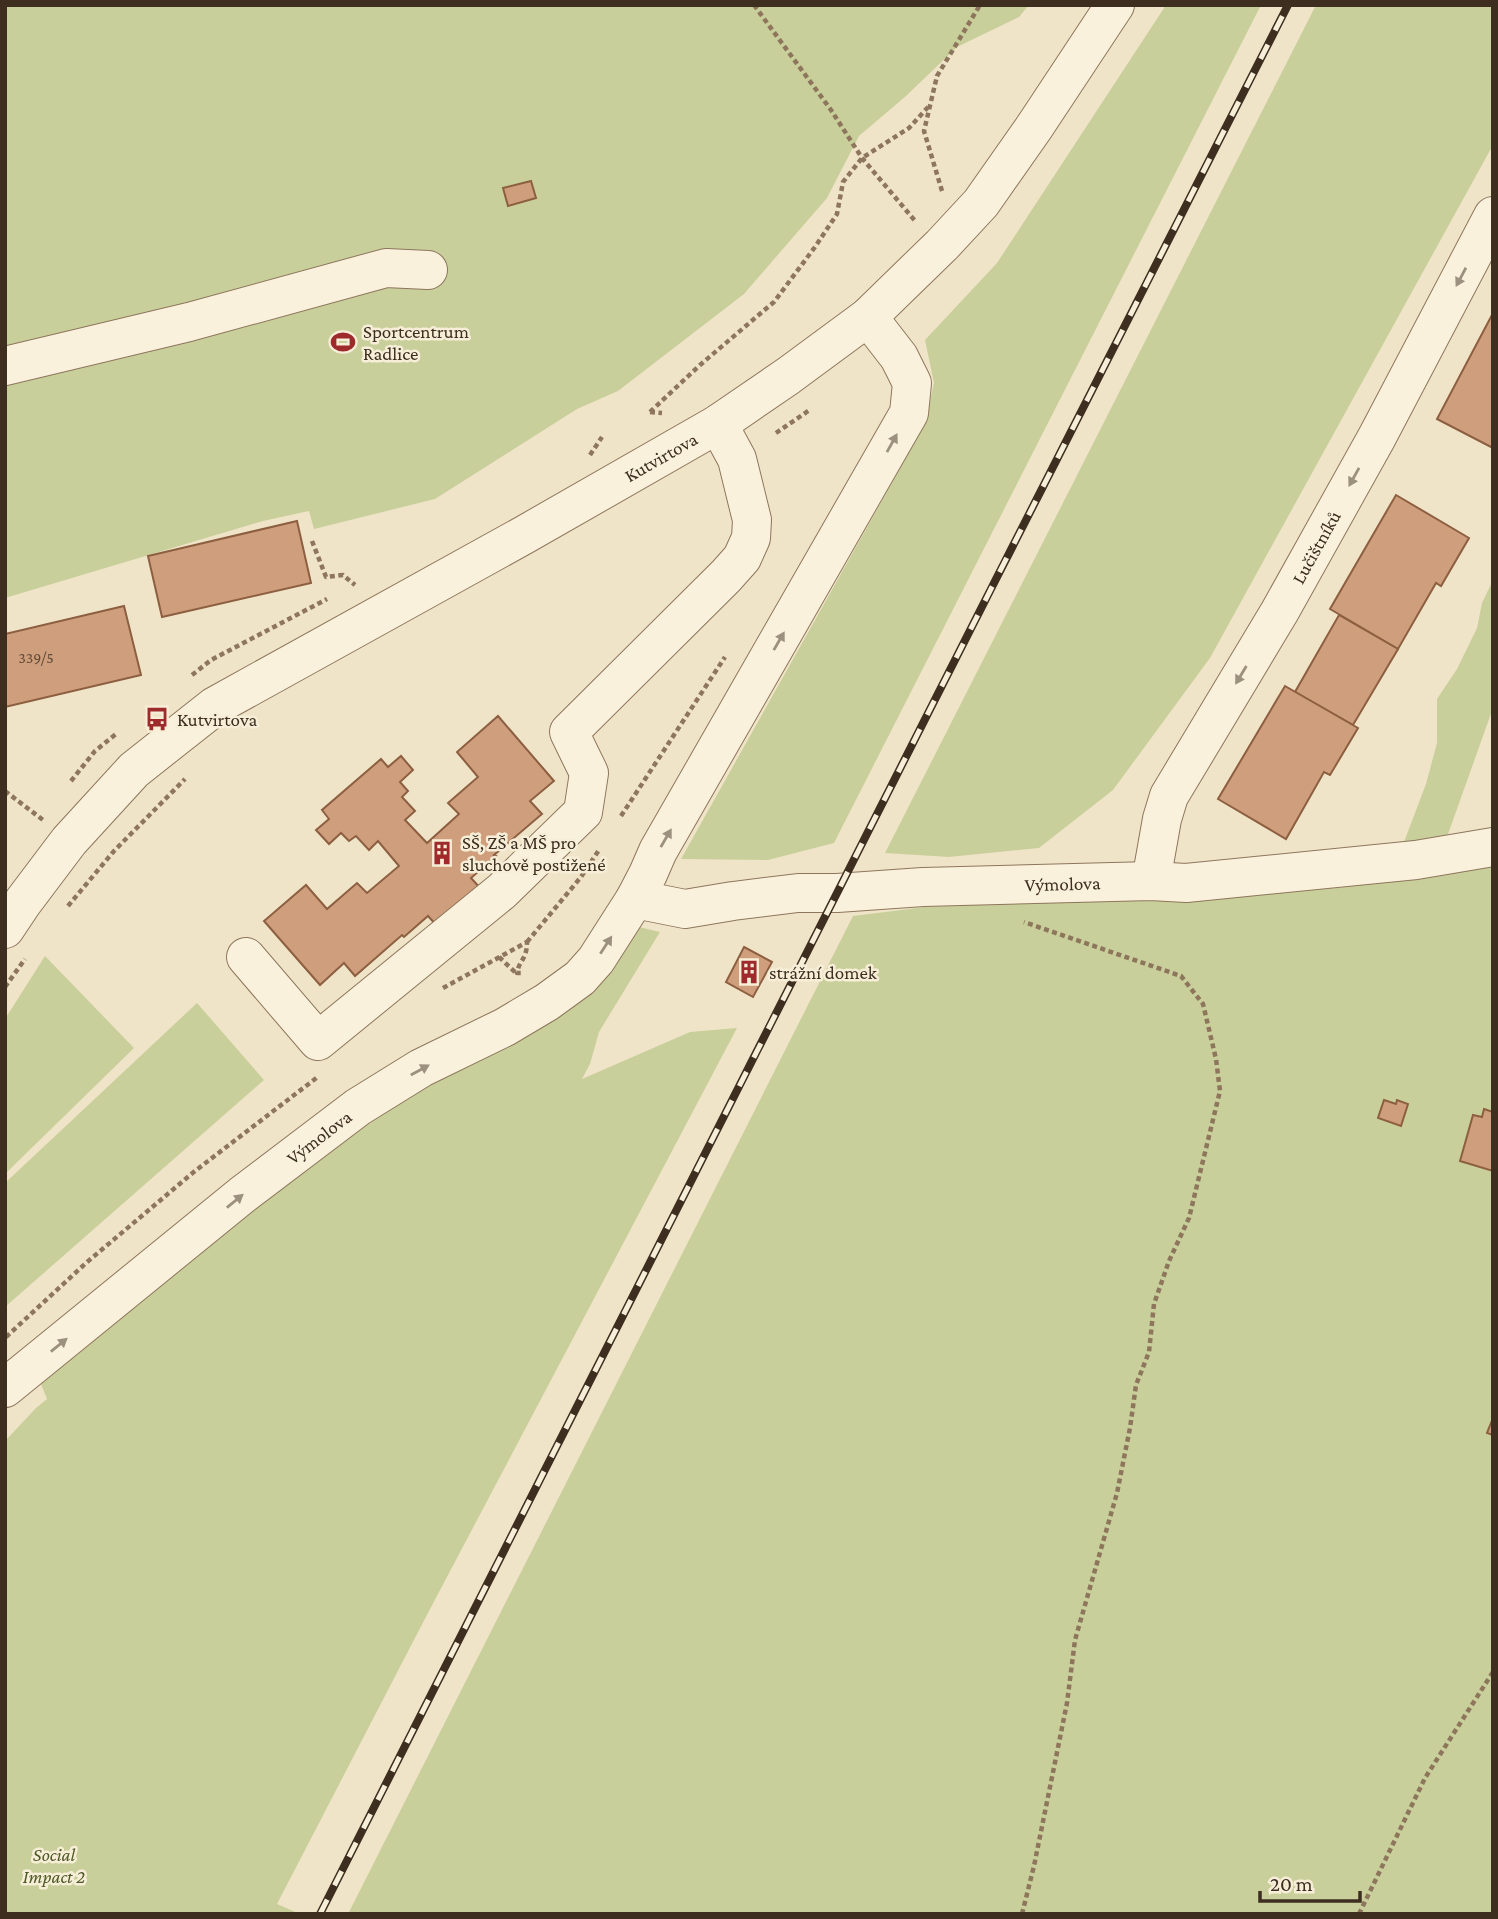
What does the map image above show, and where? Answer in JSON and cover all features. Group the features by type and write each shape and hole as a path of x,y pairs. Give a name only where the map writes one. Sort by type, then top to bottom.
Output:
{"street":[{"name":"Kutvirtova","path":"18,941 23,902 69,841 134,769 215,706 718,424 789,376 868,317 981,203 1115,5"},
{"name":"Lučištníků","path":"1151,881 1168,796 1293,588 1377,437 1493,216"},
{"path":"5,366 190,322 386,268 428,270"},
{"name":"Výmolova","path":"5,1388 242,1195 358,1107 421,1068 505,1027 547,1002 580,978 596,960 635,899 657,851 909,413 912,383 900,357 868,317"},
{"path":"246,957 318,1041 502,891 583,812 589,773 569,732 726,576 742,558 751,538 752,520 737,459 718,424"},
{"name":"Výmolova","path":"635,899 685,909 733,901 799,881 837,893 923,887 1151,881 1186,883 1416,860 1493,847"}],"path":[{"path":"754,5 831,110 862,158 916,222"},
{"path":"943,192 924,131 937,76 980,5"},
{"path":"650,412 774,302 837,214 843,182 862,158 909,128 931,105"},
{"path":"776,433 811,409"},
{"path":"312,541 326,577 343,575 355,584"},
{"path":"619,819 732,646"},
{"path":"64,912 114,850 191,772"},
{"path":"5,790 69,841"},
{"path":"527,942 581,877 604,842"},
{"path":"1021,921 1181,976 1203,1004 1216,1059 1220,1091 1189,1218 1168,1261 1154,1304 1149,1352 1136,1385 1117,1493 1075,1640 1067,1703 1022,1914"},
{"path":"5,987 13,974 18,941"},
{"path":"499,957 517,973"},
{"path":"1359,1914 1425,1778 1493,1672"}],"green space":[{"name":"Sportcentrum Radlice","path":"5,5 1029,5 1019,17 957,47 859,136 827,198 744,294 618,391 577,409 435,499 314,529 309,511 263,521 5,598"},
{"path":"1166,5 1261,5 834,843 768,860 681,859 925,424 934,383 925,340 997,263"},
{"path":"1316,5 1493,5 1493,145 1210,658 1113,790 1039,848 949,857 885,853"},
{"path":"1493,580 1493,708 1447,837 1404,842 1426,784 1437,743 1437,699 1457,669 1477,628 1482,603"},
{"path":"1493,866 1493,1914 348,1914 853,916 925,907 1337,888"},
{"name":"Social Impact 2","path":"639,927 660,932 599,1032 590,1064 582,1079 690,1032 737,1028 277,1904 300,1914 5,1914 5,1441 47,1399 41,1384 273,1193 426,1085"},
{"path":"45,956 134,1048 5,1174 5,1019"},
{"path":"197,1003 264,1080 5,1307 5,1183"}],"building":[{"path":"531,181 536,198 508,206 503,188"},
{"path":"1493,313 1493,448 1437,419"},
{"path":"1396,495 1469,538 1441,586 1436,583 1398,649 1330,609"},
{"path":"297,521 311,583 162,617 148,556"},
{"path":"124,606 141,675 5,707 5,634"},
{"path":"1339,615 1398,649 1353,725 1295,692"},
{"path":"1285,686 1358,728 1330,775 1324,772 1286,839 1218,799"},
{"name":"SŠ, ZŠ a MŠ pro sluchově postižené","path":"498,716 554,781 530,801 542,814 471,878 482,890 439,928 428,916 355,976 344,963 320,985 264,921 306,885 327,909 357,883 367,893 399,866 378,841 369,850 356,836 349,841 341,833 329,844 316,830 329,819 322,810 381,759 388,767 401,756 413,770 400,782 408,791 402,797 415,811 405,820 427,843 459,814 448,803 478,777 457,752"},
{"name":"strážní domek","path":"744,947 772,962 753,997 726,982"},
{"path":"1384,1100 1396,1104 1397,1100 1408,1104 1401,1126 1378,1118"},
{"path":"1484,1109 1493,1112 1493,1171 1460,1161 1473,1115 1482,1117"},
{"path":"1493,1418 1493,1435 1487,1433"}],"railway":[{"path":"320,1914 1288,5"}],"place":[{"name":"Sportcentrum Radlice","path":"343,342"},
{"name":"Kutvirtova","path":"157,719"},
{"name":"SŠ, ZŠ a MŠ pro sluchově postižené","path":"442,853"},
{"name":"strážní domek","path":"749,972"}]}
